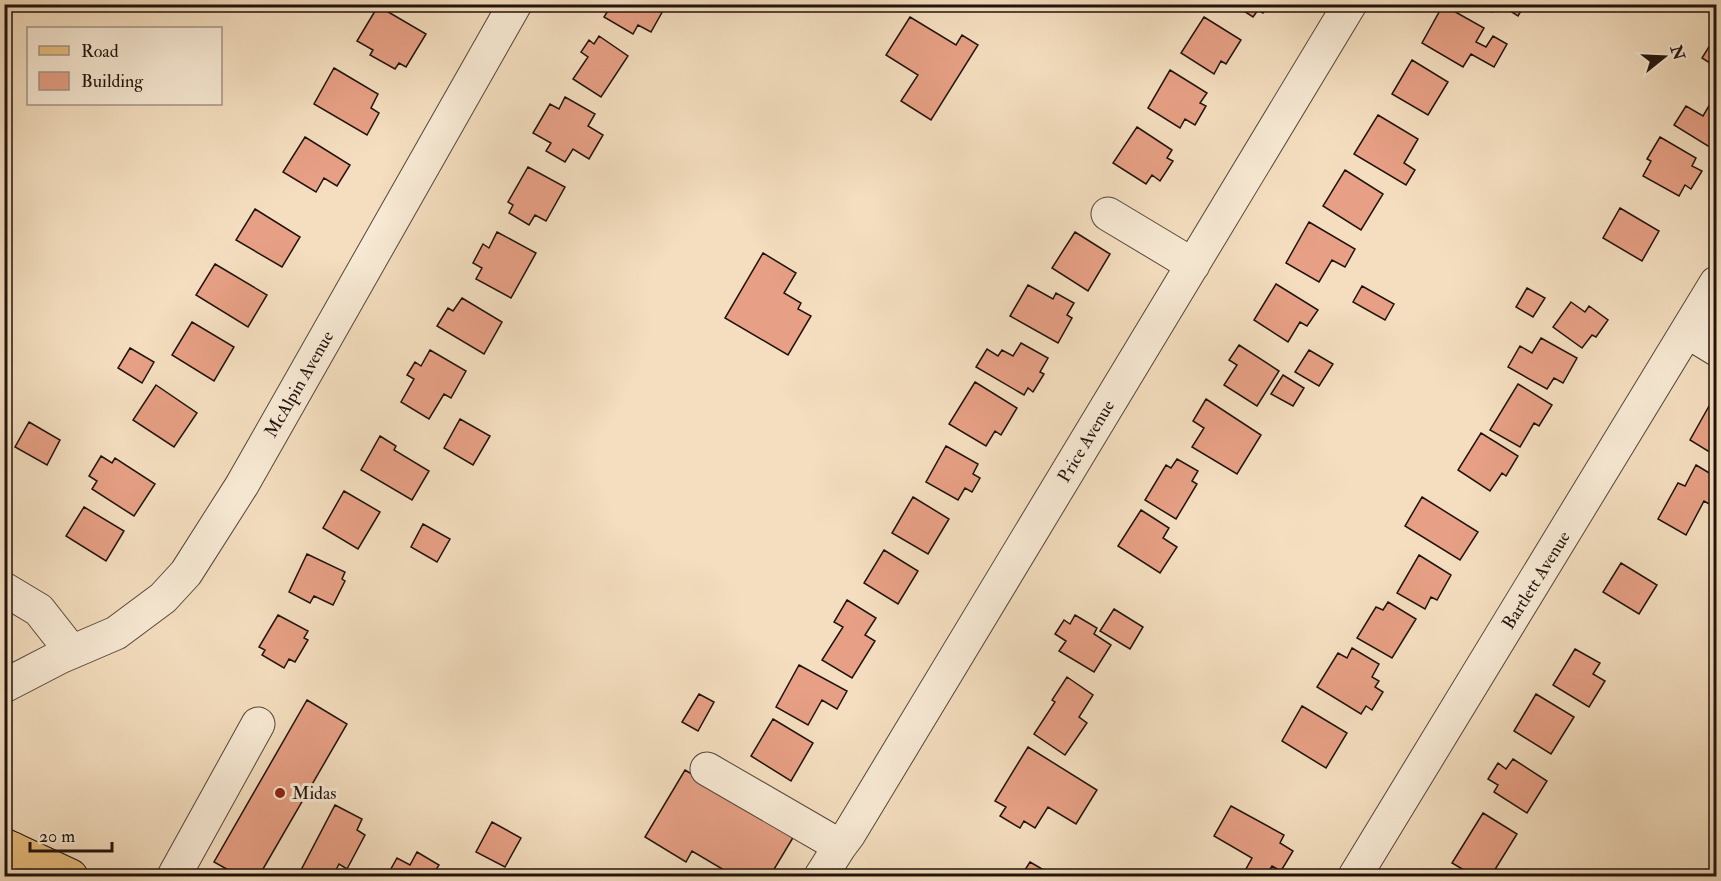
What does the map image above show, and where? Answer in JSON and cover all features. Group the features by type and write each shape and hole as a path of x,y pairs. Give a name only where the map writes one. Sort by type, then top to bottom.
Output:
{"main road":[{"path":"7,856 71,876"}],"street":[{"name":"McAlpin Avenue","path":"4,686 116,633 163,598 186,573 242,485 515,4"},
{"name":"Price Avenue","path":"821,876 855,825 1350,4"},
{"path":"1108,214 1193,265"},
{"name":"Bartlett Avenue","path":"1355,876 1716,283"},
{"path":"1688,332 1716,350"},
{"path":"4,589 39,610 72,652"},
{"path":"174,876 258,724"},
{"path":"707,769 840,846"}],"building":[{"path":"612,4 661,4 665,7 651,32 638,25 633,34 604,17"},
{"path":"1233,4 1269,4 1263,13 1258,10 1253,17"},
{"path":"1479,4 1497,4 1492,12"},
{"path":"1499,4 1525,4 1518,16"},
{"path":"1443,5 1484,28 1476,42 1486,47 1493,36 1507,44 1494,67 1471,54 1463,67 1422,43"},
{"path":"378,6 426,34 406,67 399,63 395,69 370,55 373,50 357,41"},
{"path":"910,17 956,45 962,35 978,45 931,120 901,101 918,75 886,55"},
{"path":"1204,17 1241,40 1226,64 1221,61 1214,74 1181,53"},
{"path":"599,36 628,56 601,97 573,79 588,57 581,52 589,40 594,44"},
{"path":"1716,38 1716,67 1702,58"},
{"path":"1412,60 1448,82 1428,115 1392,94"},
{"path":"334,68 378,94 371,108 379,113 367,135 314,104"},
{"path":"1170,70 1207,93 1200,103 1206,106 1195,125 1185,119 1180,128 1148,108"},
{"path":"1716,94 1716,151 1674,125 1686,106 1703,116"},
{"path":"565,97 595,114 588,126 603,135 589,159 573,149 565,162 546,151 551,143 533,133 550,104 559,109"},
{"path":"1378,115 1418,139 1404,163 1415,170 1406,185 1354,154"},
{"path":"1137,127 1172,150 1167,158 1173,161 1160,181 1152,175 1146,184 1113,163"},
{"path":"305,137 350,165 337,186 324,178 316,192 283,172"},
{"path":"1660,137 1696,158 1692,166 1702,171 1691,189 1685,185 1679,196 1643,176 1651,161 1647,159"},
{"path":"528,167 565,187 546,221 535,215 529,225 509,213 513,205 508,202"},
{"path":"1345,170 1383,194 1361,230 1323,206"},
{"path":"1620,208 1659,231 1642,261 1603,238"},
{"path":"255,209 300,237 282,267 236,240"},
{"path":"1309,222 1355,249 1345,267 1332,260 1319,282 1286,263"},
{"path":"497,232 536,253 511,298 476,279 482,268 473,263 483,244 489,248"},
{"path":"1075,232 1110,254 1088,291 1052,268"},
{"path":"763,253 796,273 784,293 801,303 798,309 811,316 788,355 725,318"},
{"path":"215,264 267,295 248,327 196,295"},
{"path":"1276,284 1318,310 1307,326 1300,322 1288,342 1254,320"},
{"path":"1028,285 1053,299 1056,293 1074,303 1067,315 1072,318 1058,343 1010,316"},
{"path":"1362,286 1394,304 1385,320 1353,302"},
{"path":"1527,288 1545,298 1533,317 1516,307"},
{"path":"462,298 502,322 484,354 437,326 448,308 453,311"},
{"path":"1571,302 1585,312 1589,306 1608,320 1596,337 1592,335 1582,348 1553,327"},
{"path":"192,322 234,347 214,381 172,355"},
{"path":"1541,338 1577,358 1563,383 1554,378 1547,389 1508,367 1520,346 1532,353"},
{"path":"1021,343 1048,358 1040,372 1044,374 1033,392 1028,388 1024,395 976,367 987,349 998,356 1002,350 1013,356"},
{"path":"1239,345 1279,371 1257,406 1224,385 1237,365 1229,360"},
{"path":"130,348 154,362 142,383 118,368"},
{"path":"430,350 466,371 451,398 444,394 429,419 401,402 414,379 407,375 415,362 421,366"},
{"path":"1309,350 1333,364 1319,386 1295,372"},
{"path":"1283,375 1304,388 1293,406 1271,394"},
{"path":"975,382 1017,408 1001,435 995,431 986,446 949,424"},
{"path":"1518,384 1552,405 1539,426 1534,423 1520,447 1490,430"},
{"path":"156,385 197,413 174,447 133,420"},
{"path":"1206,399 1261,435 1237,474 1192,447 1204,428 1193,421"},
{"path":"1713,399 1716,401 1716,456 1690,440"},
{"path":"460,419 490,436 473,465 444,448"},
{"path":"29,422 60,440 47,465 15,447"},
{"path":"1481,433 1518,456 1506,476 1502,473 1490,491 1458,470"},
{"path":"380,436 396,446 394,450 429,471 412,500 361,470"},
{"path":"946,446 978,464 973,474 980,478 972,492 965,488 958,500 926,482"},
{"path":"101,456 112,463 115,458 155,484 134,516 92,489 97,481 89,476"},
{"path":"1177,459 1198,471 1192,481 1197,484 1176,519 1145,500 1166,465 1171,468"},
{"path":"1696,465 1716,477 1716,496 1711,505 1704,501 1686,535 1658,519 1678,483 1685,486"},
{"path":"344,491 380,512 358,549 323,528"},
{"path":"913,497 949,519 928,554 892,533"},
{"path":"1422,497 1478,532 1460,560 1405,526"},
{"path":"84,507 124,531 106,561 66,536"},
{"path":"1141,510 1169,528 1163,538 1177,547 1160,573 1118,546"},
{"path":"423,524 450,539 437,562 411,547"},
{"path":"884,550 918,571 898,604 864,583"},
{"path":"307,554 345,572 342,579 345,581 333,605 314,596 310,603 289,592"},
{"path":"1419,555 1451,575 1437,600 1431,597 1425,609 1397,593"},
{"path":"1621,563 1657,585 1639,614 1603,592"},
{"path":"847,600 876,618 865,635 875,641 852,678 822,660 843,627 834,622"},
{"path":"1388,602 1416,619 1392,658 1357,638 1376,607 1383,610"},
{"path":"1114,609 1143,627 1130,649 1100,631"},
{"path":"278,615 308,631 304,638 308,640 295,662 289,659 284,668 262,655 265,650 259,647"},
{"path":"1075,615 1097,628 1094,634 1111,645 1094,672 1059,651 1066,641 1055,634 1064,620 1070,624"},
{"path":"1352,648 1379,664 1372,677 1379,681 1375,687 1383,692 1372,710 1366,706 1361,714 1317,687 1338,653 1347,658"},
{"path":"1575,649 1600,663 1593,674 1605,681 1589,707 1553,685"},
{"path":"799,665 847,691 837,709 822,700 808,725 776,707"},
{"path":"1067,677 1093,695 1079,717 1087,723 1065,755 1034,734 1055,702 1052,700"},
{"path":"699,694 714,702 698,731 682,722"},
{"path":"1536,694 1574,717 1551,754 1514,731"},
{"name":"Midas","path":"307,700 347,724 259,876 239,876 214,862"},
{"path":"1302,706 1347,733 1326,768 1282,741"},
{"path":"773,719 813,743 791,781 751,756"},
{"path":"1028,747 1097,790 1076,824 1048,807 1035,828 1024,821 1020,828 1000,816 1006,807 995,801"},
{"path":"1513,759 1547,781 1527,813 1494,792 1498,785 1488,779 1498,763 1506,769"},
{"path":"685,770 794,836 770,876 734,876 692,851 686,862 645,837"},
{"path":"335,805 362,819 357,830 365,835 347,869 339,864 333,876 309,876 300,872"},
{"path":"1231,806 1284,835 1280,843 1293,851 1281,871 1272,866 1266,876 1260,876 1246,869 1252,858 1214,836"},
{"path":"1483,813 1517,834 1491,876 1474,876 1452,863"},
{"path":"492,822 521,838 505,867 476,852"},
{"path":"417,852 439,865 434,873 440,876 387,876 397,858 410,865"},
{"path":"1030,862 1054,876 1021,876"}],"place":[{"name":"Midas","path":"280,793"}]}
